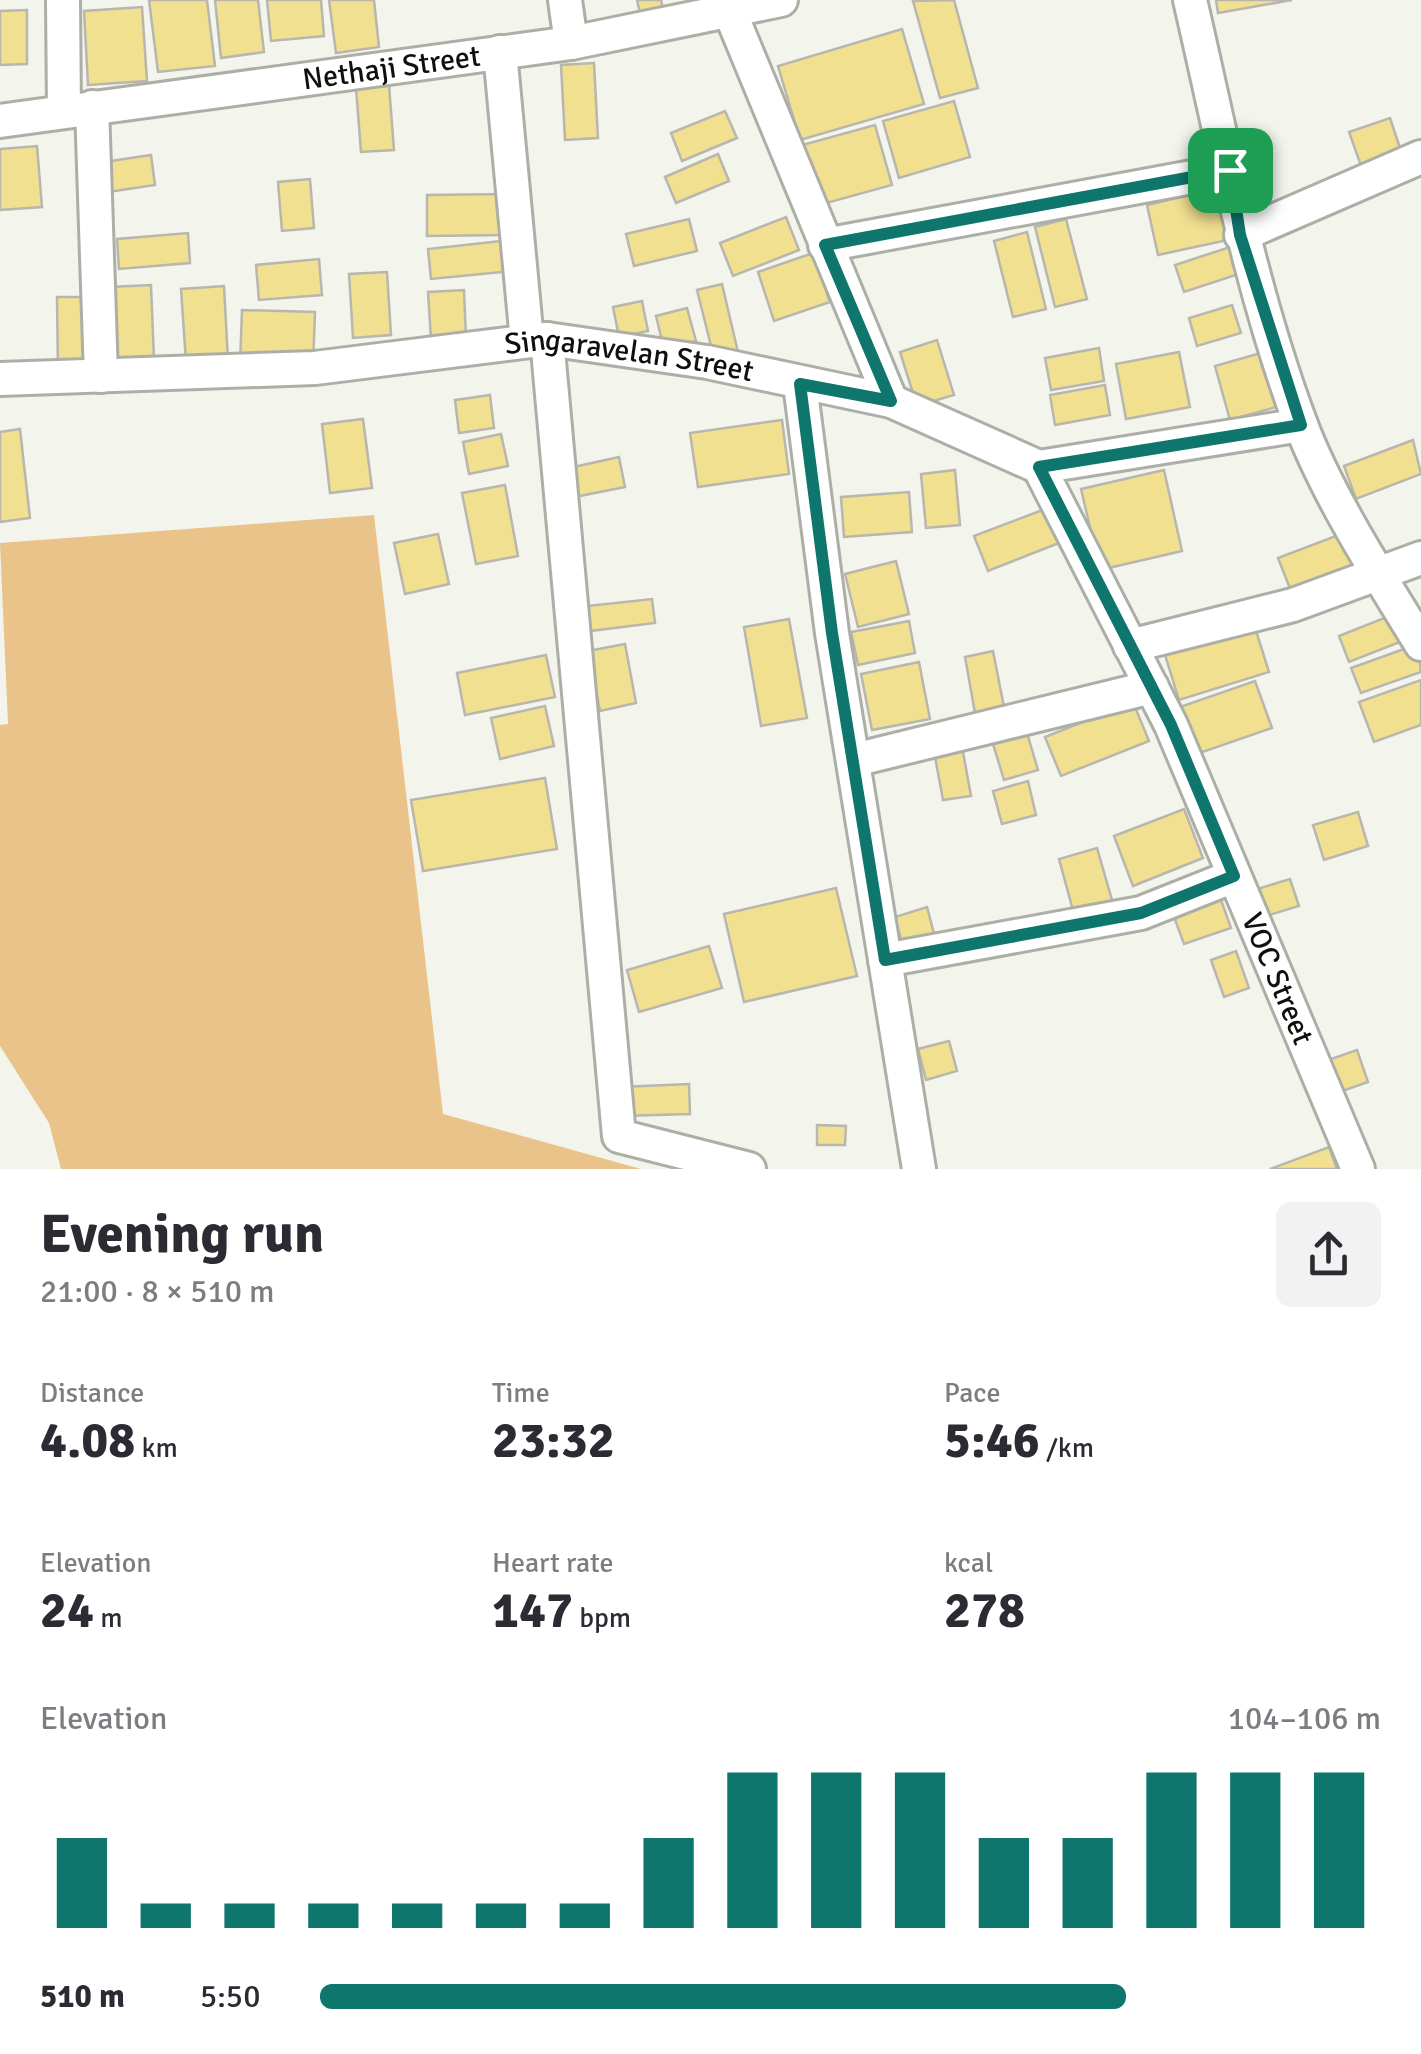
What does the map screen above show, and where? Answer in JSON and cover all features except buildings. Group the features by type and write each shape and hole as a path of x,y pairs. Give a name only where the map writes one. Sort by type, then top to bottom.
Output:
{"street":[{"path":"63,0 78,109 102,376"},
{"path":"565,0 571,43"},
{"name":"Nethaji Street","path":"0,122 571,43 780,0"},
{"path":"1190,0 1230,170 1240,235 1301,425 1378,574 1421,644"},
{"path":"730,12 891,401"},
{"path":"500,52 537,340 619,1136 748,1169"},
{"path":"1240,235 1421,157"},
{"path":"825,245 1230,170"},
{"name":"Singaravelan Street","path":"0,380 315,368 537,340 707,362 891,401 1039,467"},
{"path":"800,384 832,633 919,1169"},
{"path":"1039,467 1301,425"},
{"name":"VOC Street","path":"1039,467 1152,686 1358,1169"},
{"path":"1130,646 1293,605 1421,558"},
{"path":"854,760 1152,686"},
{"path":"885,960 1141,913 1234,876"}],"shaded area":[{"path":"374,515 443,1114 641,1169 61,1169 49,1123 0,1046 0,725 8,724 0,543"}],"route":[{"path":"1230,170 1240,235 1301,425 1039,467 1171,725 1234,876 1141,913 885,960 832,633 800,384 891,401 825,245 1230,170"}]}
